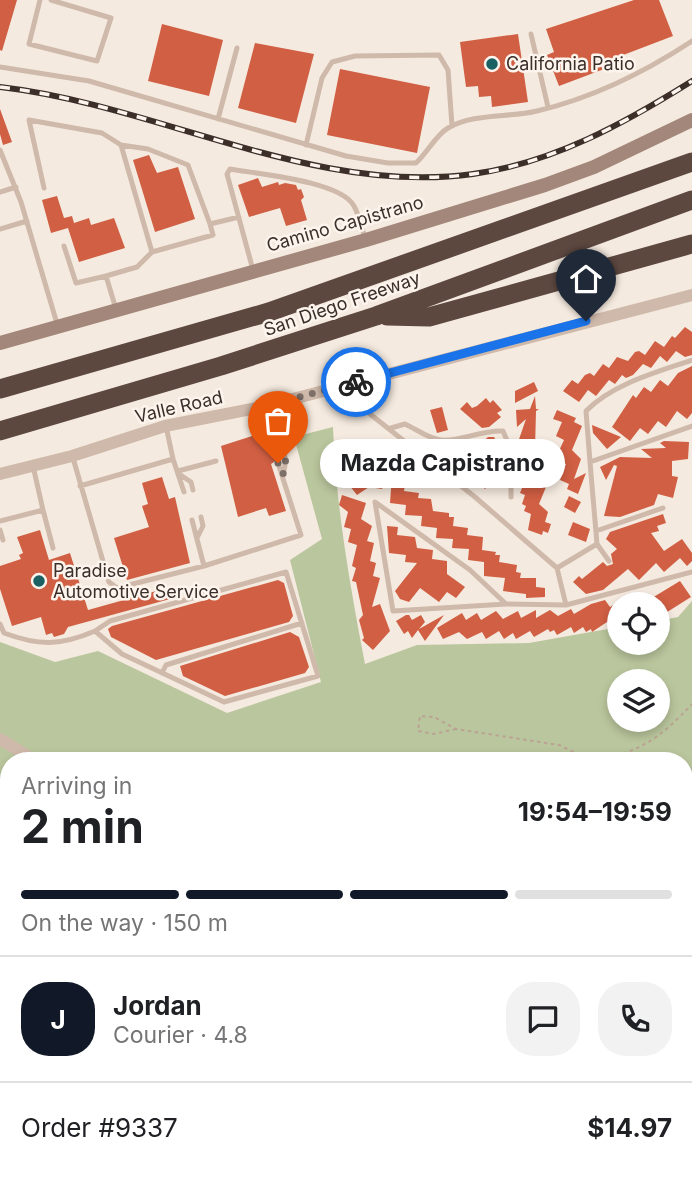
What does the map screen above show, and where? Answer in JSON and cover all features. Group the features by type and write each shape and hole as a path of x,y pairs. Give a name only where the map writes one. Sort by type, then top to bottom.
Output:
{"highway":[{"name":"San Diego Freeway","path":"0,389 269,312 692,162"},
{"name":"San Diego Freeway","path":"0,431 221,366 376,316 692,200"},
{"path":"376,316 429,317 692,244"}],"main road":[{"name":"Camino Capistrano","path":"0,343 366,240 545,185 594,167 692,120"}],"street":[{"name":"Valle Road","path":"0,474 72,456 166,426 261,407 692,295"},
{"path":"0,738 22,752"}],"lane":[{"path":"40,0 29,44 97,61 111,18 51,0"},
{"path":"531,34 548,107"},
{"path":"0,67 89,81 306,145 388,163 416,163 430,150 444,130 452,126 548,107 612,86 692,41"},
{"path":"218,119 237,48"},
{"path":"306,145 322,78 332,62 355,56 439,55 448,70 452,126"},
{"path":"44,188 29,120 102,133 121,145 148,149 188,165 213,234 152,252 137,267 76,283 65,246"},
{"path":"121,145 152,252"},
{"path":"0,150 16,187 58,327"},
{"path":"253,270 227,174 230,169 300,180 342,194 354,204 366,240"},
{"path":"0,192 16,187"},
{"path":"210,224 239,217"},
{"path":"0,229 27,221"},
{"path":"106,276 116,309"},
{"path":"609,561 597,544 586,411 595,402 646,376 692,360"},
{"path":"360,381 370,414 557,568 566,605"},
{"path":"261,407 272,442"},
{"path":"390,428 405,424 438,440 452,440 482,430 503,431 511,450 511,498"},
{"path":"166,426 184,492"},
{"path":"590,462 692,426"},
{"path":"269,430 279,439 287,463 283,474"},
{"path":"72,456 109,582 117,588 204,566 301,535 278,463"},
{"path":"80,486 173,459"},
{"path":"178,473 216,461"},
{"path":"33,466 53,548"},
{"path":"178,473 191,482 193,490"},
{"path":"506,604 470,570 375,502 393,611 506,604 566,605 692,572"},
{"path":"596,531 663,508"},
{"path":"0,521 43,510"},
{"path":"197,538 203,526 201,517"},
{"path":"192,520 204,566"},
{"path":"0,530 3,540"},
{"path":"557,568 597,544"},
{"path":"0,624 4,633 32,643 71,641 110,621 286,572 318,676 224,702 122,654 95,631"},
{"path":"162,673 166,665 302,623"}],"path":[{"path":"633,752 667,730 692,704"},
{"path":"456,729 434,734 418,731 420,716 434,717 456,729 558,746 572,752"}],"green space":[{"path":"333,427 340,517 365,664 417,645 529,643 607,629 607,655 670,655 670,619 678,617 692,601 692,752 0,752 0,642 55,662 98,651 227,713 321,682 290,560 322,539 294,437"}],"building":[{"path":"0,0 17,0 2,51 0,50"},
{"path":"634,0 659,0 673,36 618,57 620,63 559,86 547,55 554,52 546,29"},
{"path":"162,24 223,40 209,96 148,81"},
{"name":"California Patio","path":"518,34 528,102 492,107 491,96 479,97 478,86 466,87 460,42"},
{"path":"255,43 314,54 296,123 238,108"},
{"path":"340,69 430,87 417,153 327,135"},
{"path":"0,109 12,142 3,145 0,134"},
{"path":"149,155 157,173 178,167 195,219 155,232 133,160"},
{"path":"258,178 262,187 278,182 279,185 296,185 298,190 301,189 307,220 286,226 280,208 249,217 238,185"},
{"path":"57,196 64,218 72,216 74,223 89,218 91,225 114,218 125,248 79,262 68,228 51,233 42,200"},
{"path":"685,327 692,332 692,355 685,357 676,351 667,362 660,356 651,368 643,364 633,375 626,378 622,375 615,384 609,380 596,396 588,390 579,402 563,391 572,380 578,384 585,375 590,373 594,376 603,364 609,368 617,357 628,361 635,352 639,351 645,355 655,341 664,347 672,336 675,338"},
{"path":"692,366 692,413 687,419 677,411 666,427 658,421 648,434 640,428 630,441 612,427 633,395 636,398 644,387 651,392 660,380 668,386 678,373"},
{"path":"534,382 538,391 515,403 515,391"},
{"path":"535,396 536,409 539,409 536,411 535,449 538,450 539,461 535,469 545,473 540,485 546,487 539,504 548,512 545,522 551,524 548,533 543,531 542,535 528,530 531,514 524,511 526,506 522,504 525,495 520,493 526,478 523,476 524,472 517,469 523,454 516,452 526,419 517,427 516,410 530,409"},
{"path":"486,398 490,403 493,400 502,410 497,413 501,417 489,427 482,428 460,409 467,402 472,408 477,406"},
{"path":"442,407 448,430 437,433 430,410"},
{"path":"557,410 576,418 574,422 582,426 572,450 581,459 574,479 586,473 578,494 567,489 569,484 560,480 566,464 562,463 564,458 557,455 564,440 556,436 562,422 553,419"},
{"path":"592,425 621,437 607,449 593,433"},
{"path":"261,433 265,444 275,446 280,458 271,464 286,511 269,516 266,508 238,517 221,446"},
{"path":"488,437 494,437 502,452 493,459 481,455 499,475 485,489 467,470 463,473 443,453 451,445 460,450 472,441 477,447"},
{"path":"689,442 688,459 672,461 672,476 678,477 673,498 658,494 654,505 620,517 604,516 617,466 614,465 606,480 600,467 620,457 652,458 641,449 666,448 660,443"},
{"path":"356,456 358,459 362,456 369,466 388,469 382,489 369,487 357,495 338,471"},
{"path":"392,475 406,479 404,491 419,493 418,498 431,499 433,511 449,513 449,517 454,517 453,526 468,528 467,535 483,537 482,550 496,552 495,555 500,555 499,562 517,565 516,572 521,573 520,578 536,578 536,587 545,588 545,597 526,598 526,594 503,591 505,578 484,576 484,562 468,560 469,549 452,548 453,539 436,538 437,528 421,526 422,516 405,515 406,505 390,503"},
{"path":"162,477 169,499 175,497 190,563 127,580 114,538 149,527 142,506 148,504 142,483"},
{"path":"342,495 366,503 361,519 372,526 367,541 374,543 370,561 376,563 373,576 380,578 372,607 380,604 390,631 373,650 362,640 364,638 359,620 363,615 356,582 352,581 356,568 352,566 357,545 348,542 351,529 344,527 348,512 339,505"},
{"path":"569,496 581,502 575,513 564,507"},
{"path":"663,514 666,523 657,526 659,531 651,533 664,551 682,539 692,553 692,561 687,566 680,558 664,572 656,563 639,580 628,569 603,590 586,594 573,582 579,576 582,579 603,562 607,566 613,564 611,554 617,549 606,539 610,532"},
{"path":"573,522 590,529 586,542 568,535"},
{"path":"387,526 398,527 397,535 415,537 417,548 433,550 432,559 447,561 447,574 465,587 456,598 447,592 439,602 420,588 409,602 400,599 395,591 417,563 405,562 406,555 389,553"},
{"name":"Paradise Automotive Service","path":"40,530 49,560 70,553 88,610 167,588 170,599 68,627 64,634 54,637 52,633 46,635 41,617 12,626 0,589 0,566 21,559 19,555 23,553 17,537"},
{"path":"278,580 284,583 293,616 289,622 156,660 111,637 108,629 112,626"},
{"path":"680,581 691,597 670,610 670,592 662,592"},
{"path":"605,600 607,603 607,622 592,632 591,629 586,632 583,627 574,633 571,627 557,635 554,630 550,632 548,629 534,637 530,631 516,639 513,633 504,639 499,631 486,639 482,632 467,639 459,632 443,639 437,628 462,613 466,620 477,613 481,620 496,611 503,619 518,611 521,618 536,610 536,618 550,610 558,616 571,609 574,614 591,604"},
{"path":"406,615 412,620 421,615 425,622 419,629 444,615 425,641 418,630 412,638 408,631 404,634 396,621"},
{"path":"290,632 299,637 309,667 305,673 225,696 183,676 180,666"}],"railway":[{"path":"0,87 118,111 295,161 354,172 413,177 473,174 532,161 614,126 692,81"}],"way so far":[{"path":"278,463 283,474 287,463 279,439 269,430 261,407 356,382"}],"place":[{"name":"California Patio","path":"492,64"},
{"name":"Mazda Capistrano","path":"278,463"},
{"name":"Paradise Automotive Service","path":"39,581"}],"route":[{"path":"356,382 586,321"}]}
